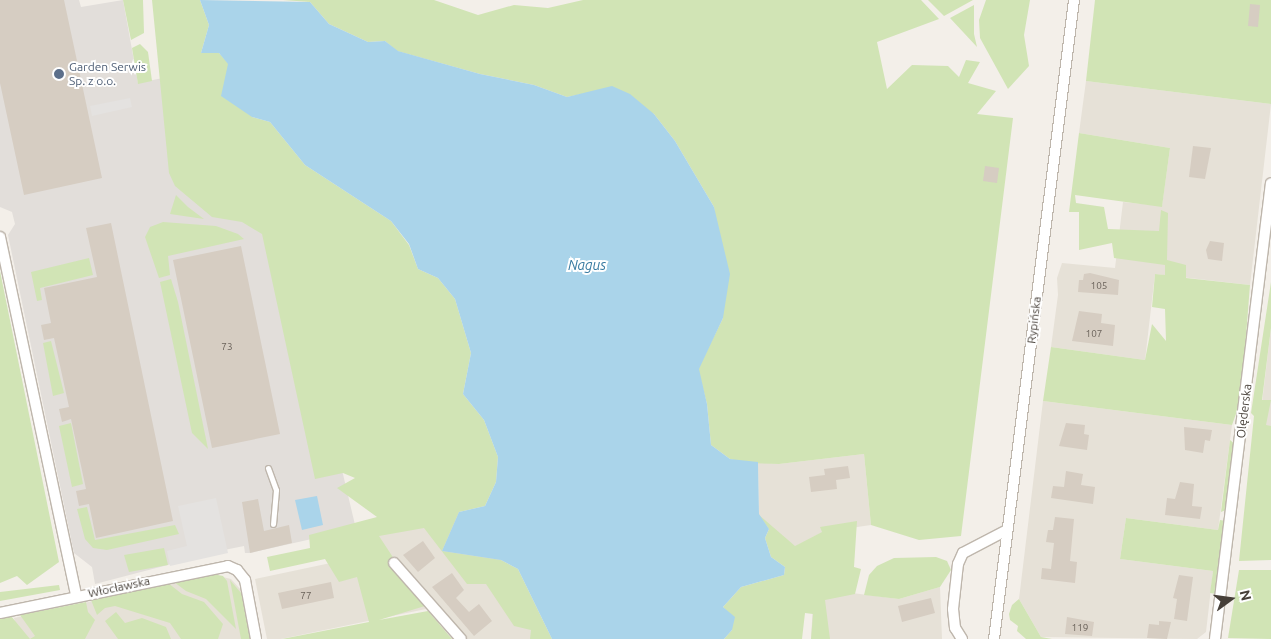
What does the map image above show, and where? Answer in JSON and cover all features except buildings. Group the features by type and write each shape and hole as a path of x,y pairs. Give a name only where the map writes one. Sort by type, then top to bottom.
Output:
{"street":[{"name":"Rypińska","path":"994,639 1074,0"},
{"name":"Olęderska","path":"1216,639 1271,182"},
{"path":"0,236 76,596"},
{"path":"962,639 955,628 953,609 958,564 963,553 1007,530"},
{"path":"394,563 461,639"},
{"name":"Włocławska","path":"0,613 225,566 237,570 246,580 256,639"}],"lane":[{"path":"268,468 276,490 273,524"}],"shaded area":[{"path":"0,0 79,0 81,7 123,0 138,83 163,78 265,231 342,470 356,529 250,553 245,553 244,546 229,549 95,584 92,567 74,553 8,235 15,224 12,212 0,207"},
{"path":"1086,81 1271,104 1250,285 1155,274 1145,360 1051,347 1058,295 1057,278 1062,263 1115,268 1123,202 1162,206 1170,148 1079,133"},
{"path":"130,98 132,107 92,116 90,106"},
{"path":"1271,328 1271,429 1259,428"},
{"path":"1043,401 1232,425 1218,530 1126,518 1120,559 1213,571 1206,632 1197,639 1041,637 1019,599"},
{"path":"864,454 871,525 823,532 784,552 759,515 758,462 779,464"},
{"path":"216,498 228,553 170,566 167,551 187,546 178,506"},
{"path":"459,512 501,560 550,639 465,639 407,586 426,609 281,639 267,639 255,579 378,553 371,528"},
{"path":"214,575 231,579 241,590 250,639 19,639 14,618"},
{"path":"805,587 899,599 940,587 942,639 811,639 813,603"}],"green space":[{"path":"123,0 143,0 144,33 131,40"},
{"path":"152,0 200,0 209,25 201,53 219,53 228,63 252,117 270,122 305,165 391,221 409,245 418,269 438,278 455,299 471,353 463,394 484,420 498,457 496,482 485,506 459,512 442,551 501,560 518,569 552,639 530,639 531,630 514,626 486,584 467,584 424,528 379,536 425,606 379,620 428,611 452,639 282,639 369,622 357,577 339,582 325,559 270,571 267,557 310,548 309,535 377,517 337,488 355,478 343,473 315,479 262,234 242,222 212,217 175,186 169,173"},
{"path":"283,0 434,0 478,15 514,5 548,8 583,0 921,0 939,19 877,42 887,89 912,65 948,66 959,77 966,60 980,62 968,83 996,91 977,114 1013,118 961,536 919,540 871,525 864,454 779,464 746,463 730,459 711,445 707,404 698,369 723,318 714,207 675,141 654,114 597,91 567,97 534,85 480,74 397,51 385,41 368,42 329,24 310,2"},
{"path":"928,0 973,0 944,16"},
{"path":"986,0 1030,0 1024,35 1029,66 1008,89 980,38 979,20"},
{"path":"1095,0 1271,0 1271,104 1086,81"},
{"path":"974,5 974,34 977,47 950,18"},
{"path":"140,44 148,52 152,81 138,84 132,48"},
{"path":"1079,133 1170,148 1162,207 1075,195 1076,203 1104,207 1108,229 1159,231 1161,210 1168,213 1167,260 1186,265 1186,278 1250,285 1241,400 1232,425 1043,401 1051,347 1145,360 1152,324 1166,341 1165,309 1152,307 1155,274 1165,275 1165,265 1114,258 1112,243 1079,250 1079,212 1069,212"},
{"path":"176,195 188,207 204,219 170,214"},
{"path":"163,222 216,226 238,234 244,239 168,256 170,275 159,278 145,237 150,227"},
{"path":"89,258 93,275 40,288 42,300 37,301 31,272"},
{"path":"0,271 59,562 27,585 17,576 0,583"},
{"path":"171,279 178,302 208,449 192,433 160,282"},
{"path":"1271,282 1271,328 1262,400 1271,400 1266,425 1271,426 1271,560 1239,561 1254,416 1251,413"},
{"path":"51,341 64,393 53,396 43,343"},
{"path":"71,423 83,484 72,487 59,426"},
{"path":"1230,440 1236,445 1228,509 1221,512"},
{"path":"87,507 95,540 175,525 179,534 107,550 93,548 85,539 77,509"},
{"path":"759,515 795,546 822,532 820,527 857,521 854,567 861,569 855,594 825,600 830,639 811,639 813,614 805,613 802,639 724,639 732,630 729,613 723,607 741,587 784,575 785,567 771,557 765,538 769,529"},
{"path":"1126,518 1218,530 1220,520 1226,521 1216,594 1210,593 1213,571 1120,559"},
{"path":"164,548 168,565 129,572 124,555"},
{"path":"936,557 947,561 951,570 940,587 899,599 864,595 869,575 877,566 894,558"},
{"path":"1239,570 1271,570 1271,639 1228,638"},
{"path":"213,574 223,576 227,581 236,629 206,599 186,591 174,582"},
{"path":"230,580 242,594 250,639 241,639"},
{"path":"168,583 182,594 204,602 223,624 218,639 181,639 170,623 115,606 105,608 97,615 91,600"},
{"path":"59,585 60,590 0,601 0,592"},
{"path":"1019,599 1041,637 1052,639 1026,639 1017,631 1018,626 1010,620 1009,614 1012,605"},
{"path":"86,602 88,612 95,620 85,639 30,639 35,636 20,615"},
{"path":"116,612 125,623 142,618 166,627 171,639 118,639 105,621"},
{"path":"11,616 30,639 0,639 0,619"}],"water":[{"name":"Nagus","path":"200,0 310,2 329,24 368,42 385,41 398,51 480,74 534,85 567,97 612,86 630,94 654,114 675,141 714,207 730,274 723,318 699,369 707,404 711,445 730,459 758,462 759,514 769,529 765,538 771,557 785,567 784,575 741,587 723,607 735,617 732,630 724,639 552,639 518,569 501,560 442,551 459,512 485,506 496,482 498,457 484,420 463,394 471,353 455,299 438,278 418,269 409,244 391,221 305,165 270,122 252,117 221,96 228,64 219,53 201,53 209,25"},
{"path":"317,496 323,525 302,530 295,500"}],"place":[{"name":"Garden Serwis Sp. z o.o.","path":"59,74"}]}
